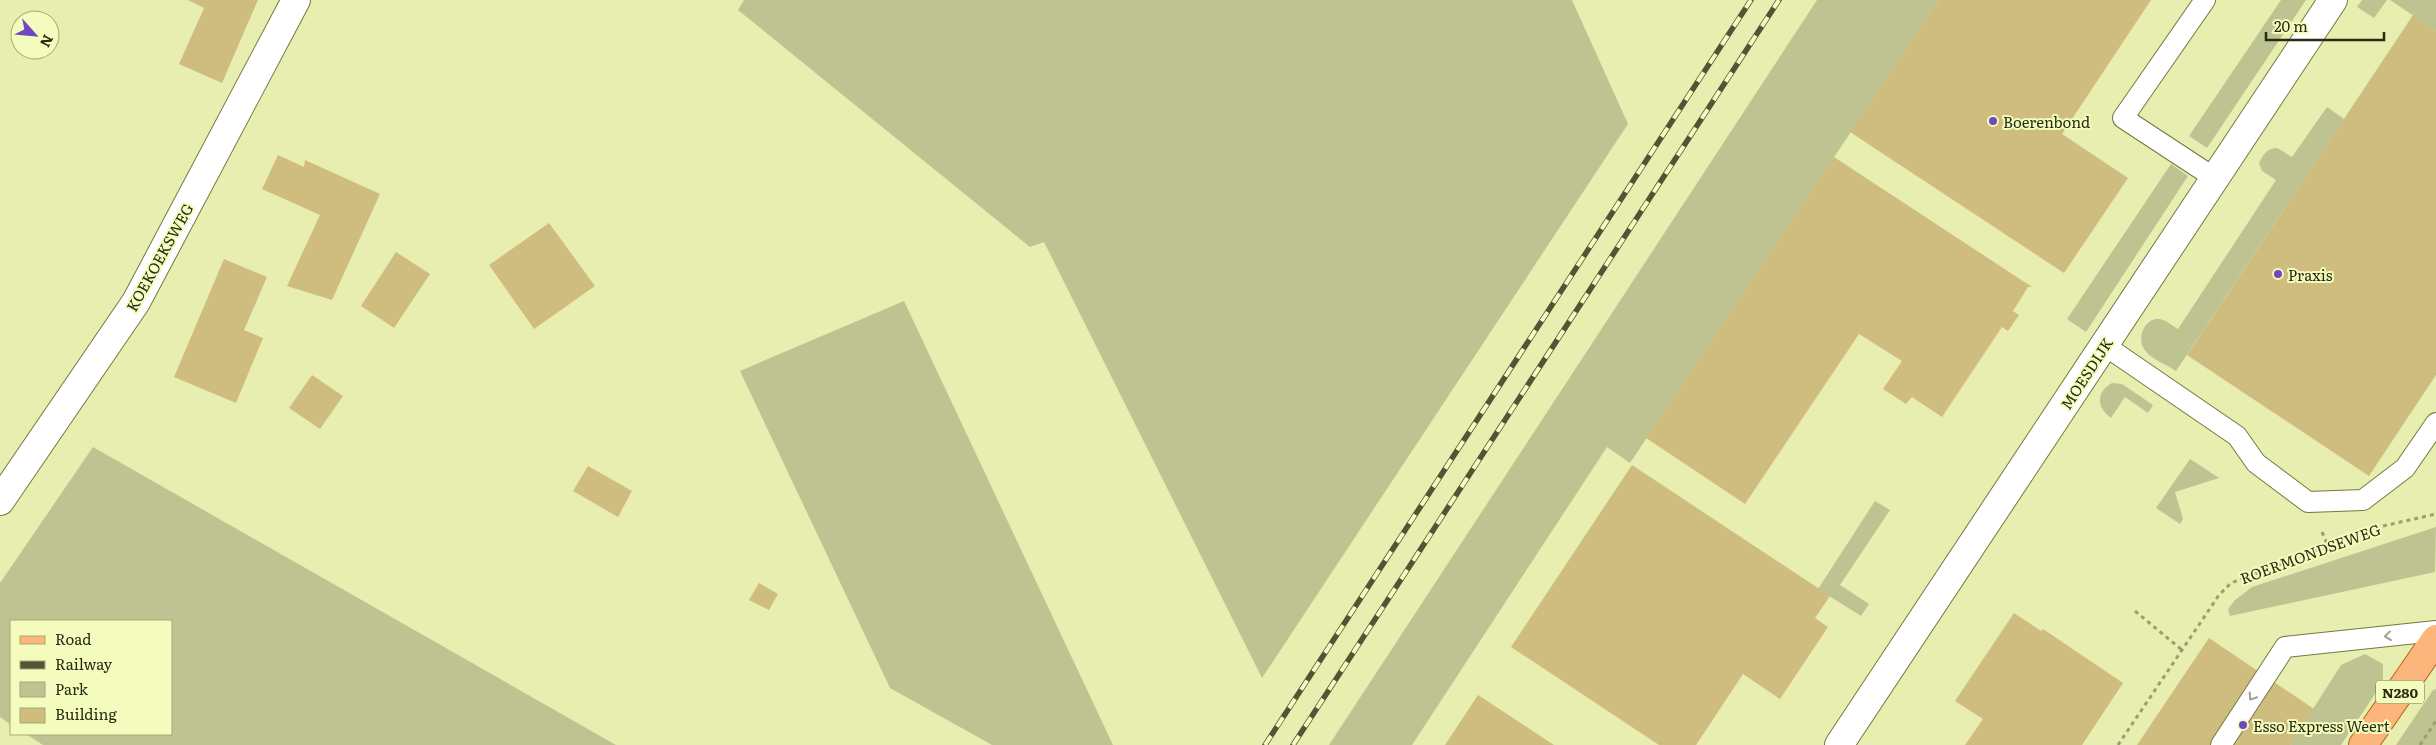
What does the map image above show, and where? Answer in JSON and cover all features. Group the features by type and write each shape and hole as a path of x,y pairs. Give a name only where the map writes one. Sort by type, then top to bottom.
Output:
{"main road":[{"name":"N280","path":"2363,745 2436,640"}],"street":[{"name":"KOEKOEKSWEG","path":"0,501 136,302 296,0"},
{"name":"MOESDIJK","path":"1839,745 2333,0"}],"lane":[{"path":"2205,0 2123,118 2216,179"},
{"path":"2104,345 2237,436 2256,463 2308,502 2363,500 2405,468 2436,423"},
{"path":"2221,745 2285,647 2436,631"}],"path":[{"name":"ROERMONDSEWEG","path":"2381,526 2436,514"},
{"name":"ROERMONDSEWEG","path":"2118,745 2219,595 2231,583 2372,530"},
{"path":"2135,611 2182,650"},
{"path":"2420,745 2436,721"}],"green space":[{"path":"744,0 1572,0 1628,124 1262,678 1044,242 1030,247 738,10"},
{"path":"1817,0 1939,0 1630,463 1607,447 1412,745 1329,745"},
{"path":"2281,0 2306,0 2207,148 2189,136"},
{"path":"2362,0 2387,0 2374,18 2357,7"},
{"path":"2390,0 2436,0 2436,31"},
{"path":"2327,107 2344,119 2176,371 2154,358 2146,352 2142,345 2143,330 2149,322 2158,319 2166,321 2178,329 2276,180 2262,171 2259,163 2264,155 2268,151 2277,148 2292,157"},
{"path":"2171,164 2188,176 2086,332 2067,319"},
{"path":"904,301 1113,745 992,745 890,688 740,371"},
{"path":"2112,383 2122,384 2153,405 2148,413 2125,397 2111,418 2106,414 2100,400 2103,391"},
{"path":"93,447 616,745 43,745 28,735 172,735 172,620 10,620 10,724 0,717 0,583"},
{"path":"2190,459 2219,478 2175,492 2183,519 2180,524 2156,508"},
{"path":"1875,501 1890,510 1840,585 1869,604 1861,616 1818,589"},
{"path":"2436,527 2435,572 2230,616 2228,609 2235,600 2252,587"},
{"path":"2365,654 2383,664 2383,682 2341,745 2290,745 2341,665"},
{"path":"2436,689 2436,745 2396,745 2433,690"}],"building":[{"path":"188,0 258,0 222,83 179,64 204,8"},
{"path":"1939,0 2151,0 2062,134 2128,178 2064,273 1850,132"},
{"path":"2413,15 2436,31 2436,375 2369,476 2187,355"},
{"path":"278,155 304,167 305,160 380,194 332,300 287,286 320,215 262,189"},
{"path":"1834,157 2032,287 2028,287 2013,311 2019,315 2008,331 2002,327 1942,417 1912,397 1906,404 1883,389 1902,361 1859,334 1745,504 1646,438"},
{"path":"549,223 595,286 534,329 489,265"},
{"path":"396,252 430,274 394,328 361,306"},
{"path":"224,259 267,277 244,330 263,338 236,403 174,377"},
{"path":"312,375 343,396 320,429 289,408"},
{"path":"1632,465 1830,596 1815,618 1828,627 1780,699 1743,674 1696,745 1659,745 1511,647"},
{"path":"588,466 632,491 618,517 573,491"},
{"path":"759,583 778,594 769,610 749,600"},
{"path":"2014,613 2041,631 2043,629 2123,683 2082,745 1965,745 1983,719 1955,701"},
{"path":"2209,638 2314,709 2290,745 2137,745"},
{"path":"1478,695 1554,745 1445,745"}],"railway":[{"path":"1265,745 1751,0"},
{"path":"1293,745 1779,0"}],"place":[{"name":"Boerenbond","path":"1993,121"},
{"name":"Praxis","path":"2278,274"},
{"name":"Esso Express Weert","path":"2243,725"}]}
